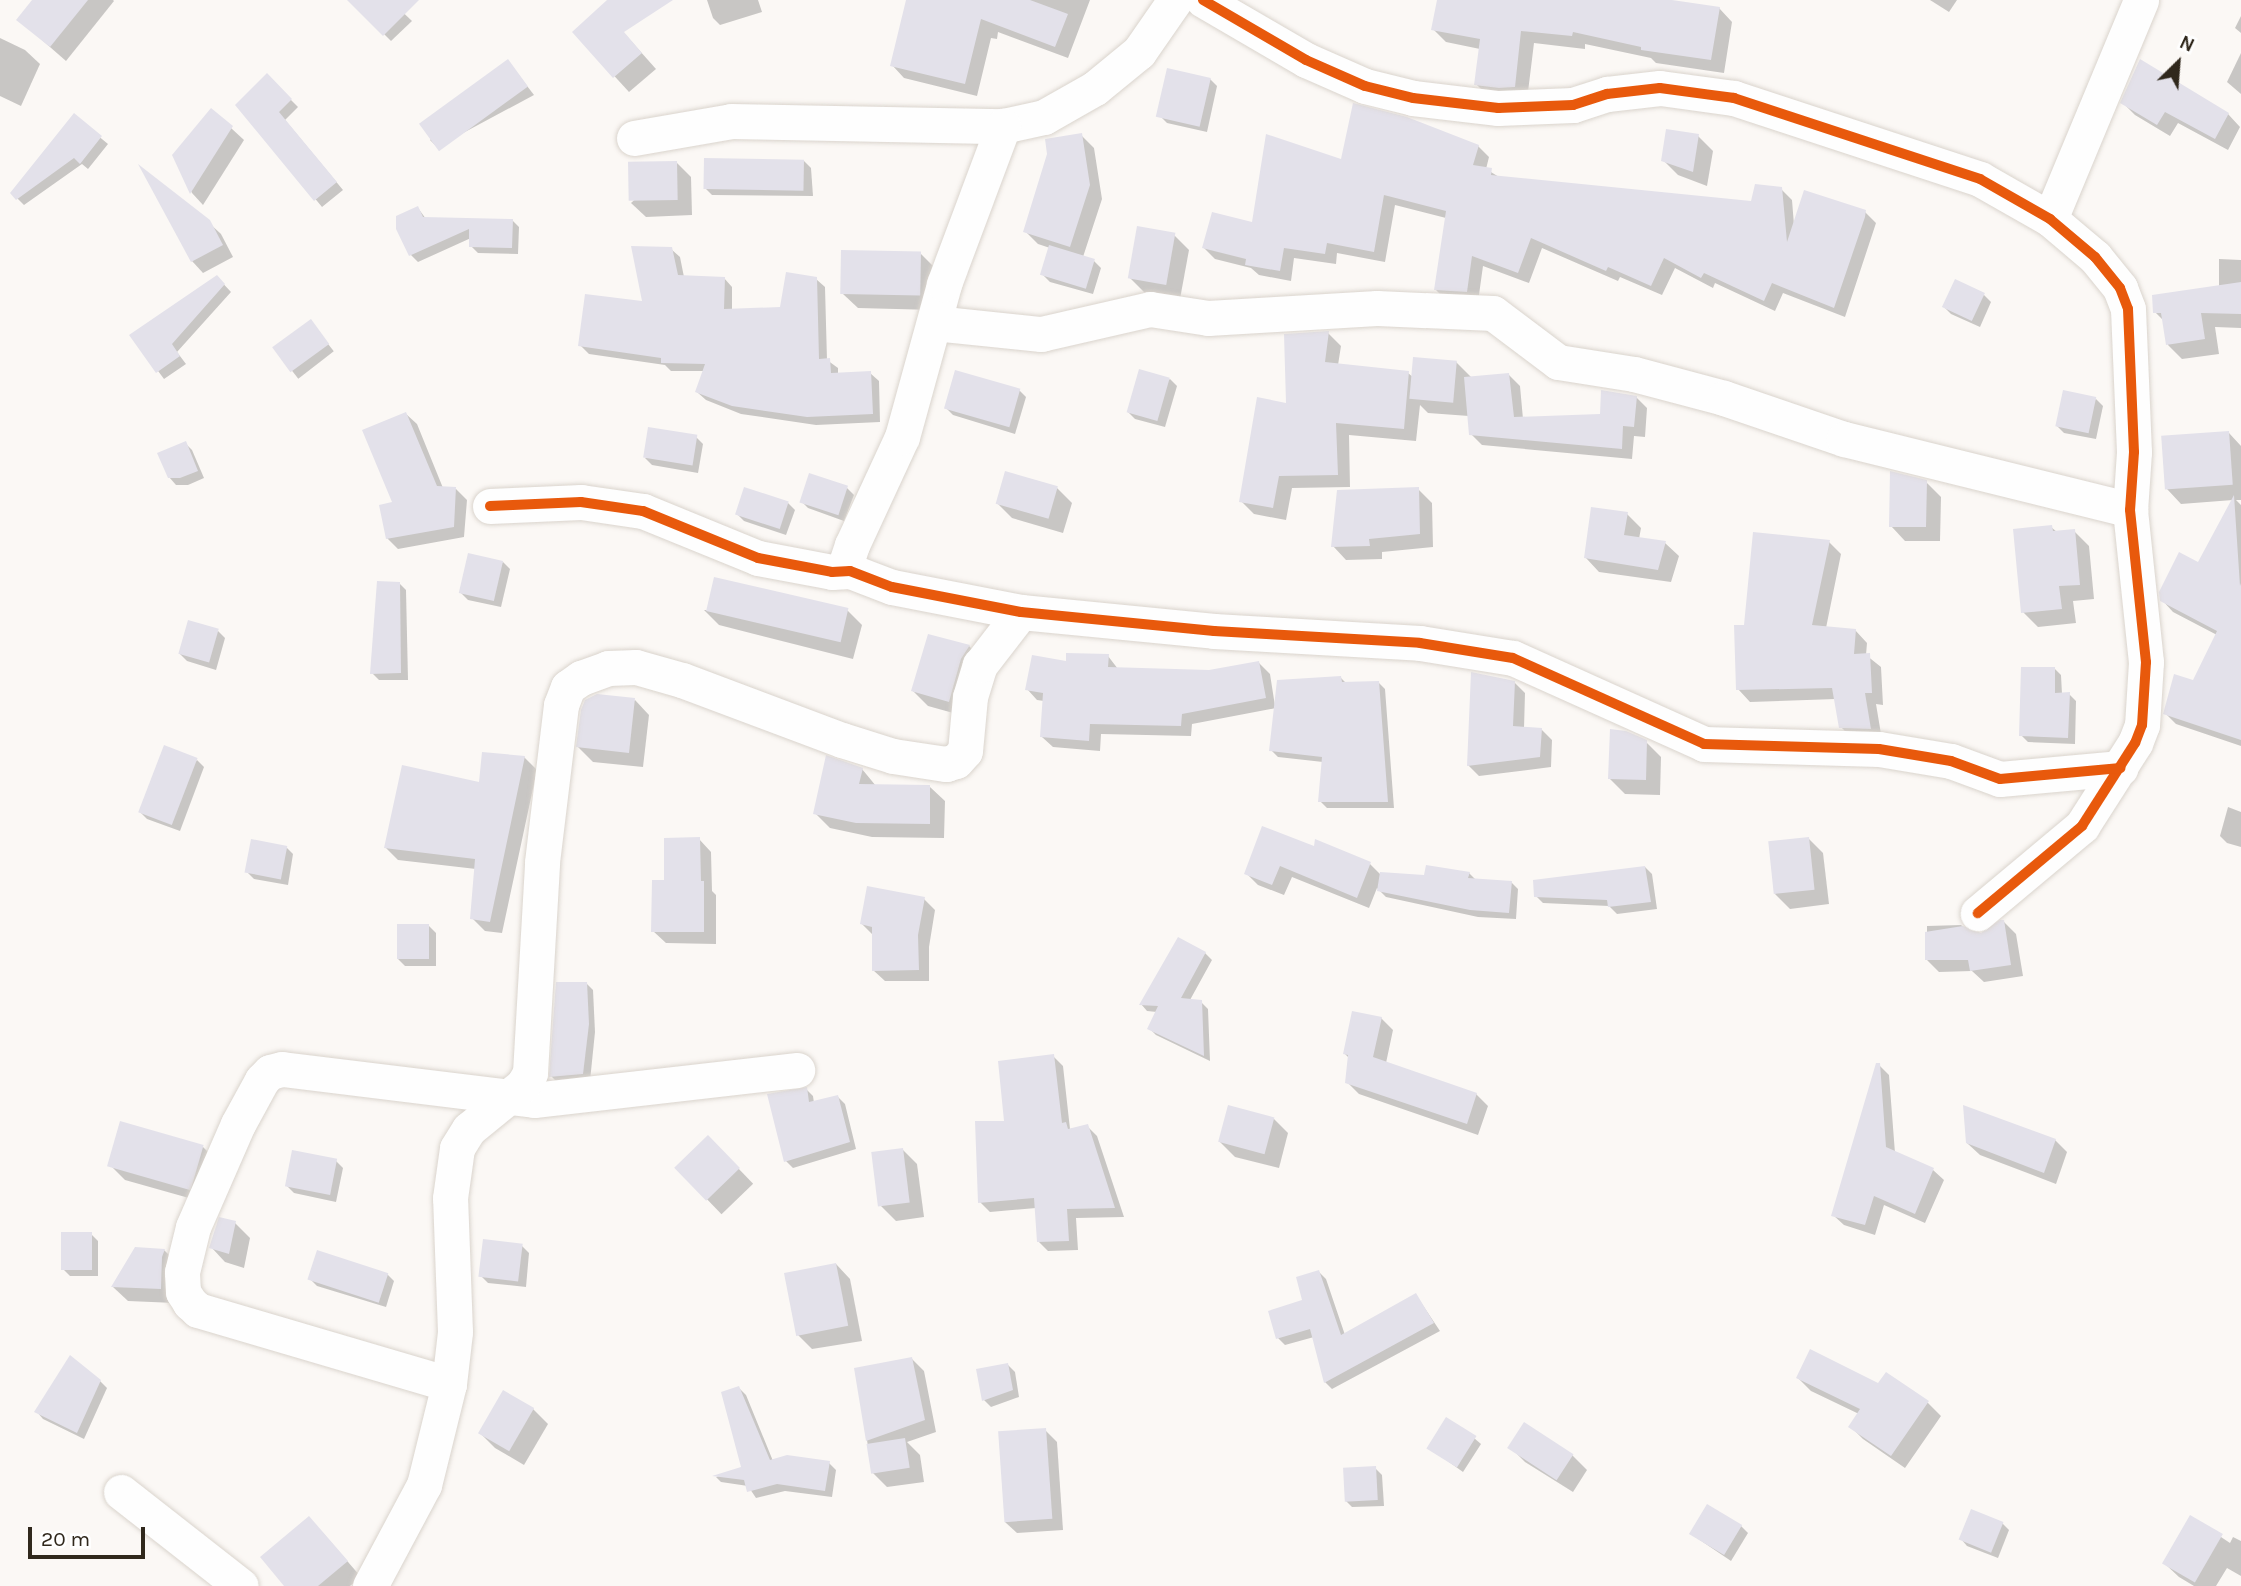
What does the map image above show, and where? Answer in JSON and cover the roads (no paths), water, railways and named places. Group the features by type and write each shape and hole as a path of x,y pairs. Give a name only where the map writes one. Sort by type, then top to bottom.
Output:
{"street":[{"path":"634,138 731,121 1003,126 1044,117 1095,88 1139,52 1175,0"},
{"path":"1203,0 1306,60 1365,86 1413,98 1498,108 1573,105 1607,94 1660,88 1734,98 1980,179 2050,219 2095,257 2120,288 2128,309 2133,452 2130,510 2146,662 2146,702 2136,743 2082,826 1978,913"},
{"path":"2050,219 2141,0"},
{"path":"850,571 847,560 852,545 902,437 934,323 971,207 1003,126"},
{"path":"934,323 1041,334 1150,309 1208,318 1377,308 1493,313 1559,362 1634,374 1724,398 1844,439 2130,510"},
{"path":"490,506 581,502 613,505 643,511 758,558 832,572 850,571 892,587 1021,612 1214,631 1420,643 1513,658 1704,744 1879,749 1951,761 2000,779 2120,768"},
{"path":"370,1586 424,1485 449,1384 455,1332 450,1198 457,1148 469,1129 523,1085 530,1073 542,862 561,705 568,687 581,678 608,668 636,667 694,684 842,740 894,756 946,764 957,761 965,751 973,679 980,665 1021,612"},
{"path":"449,1384 198,1310 183,1292 182,1272 193,1227 219,1164 262,1080 270,1072 282,1069 506,1098 570,1096 797,1070"},
{"path":"121,1492 241,1586"}]}
